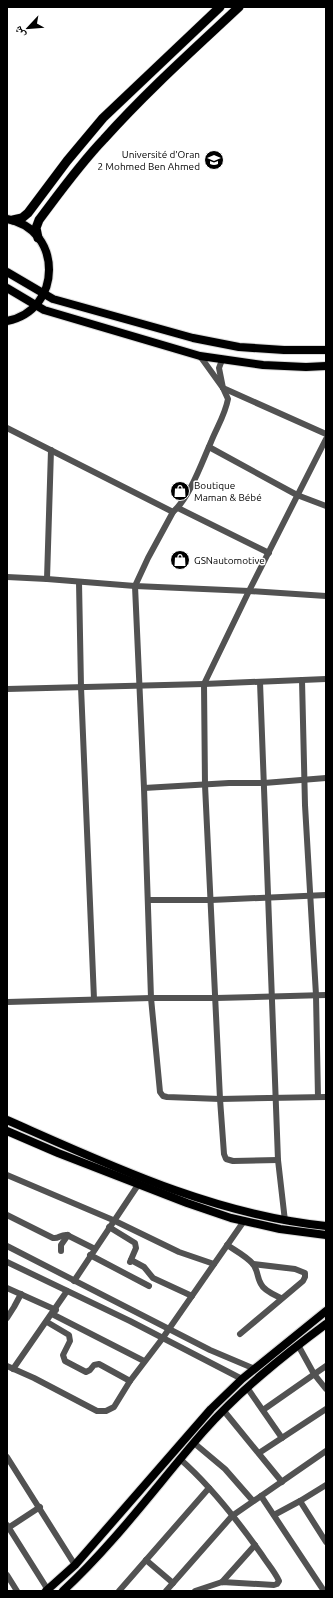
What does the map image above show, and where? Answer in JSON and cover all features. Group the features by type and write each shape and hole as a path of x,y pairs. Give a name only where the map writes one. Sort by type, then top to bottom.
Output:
{"highway":[{"path":"10,220 22,218 28,213 67,161 104,118 220,7"},
{"path":"38,238 36,228 39,220 77,170 103,140 153,87 239,7"}],"main road":[{"path":"7,321 18,318 35,306 44,294 49,275 49,265 44,246 27,227 10,220"},
{"path":"7,272 60,302 216,344 276,350 326,350"},
{"path":"7,288 35,306 60,315 200,356 263,365 306,367 326,366"},
{"path":"7,1120 63,1145 189,1195 235,1209 285,1221 326,1226"},
{"path":"7,1131 58,1153 187,1203 244,1221 280,1229 326,1235"},
{"path":"47,1590 75,1565 211,1409 242,1379 326,1311"},
{"path":"63,1591 105,1549 180,1459 224,1411 298,1345 326,1324"}],"street":[{"path":"200,356 223,388 228,399 227,405 222,420 196,476 178,508 173,512 148,558 135,586 151,998 161,1094 167,1098 220,1099 326,1097"},
{"path":"222,360 219,368 223,388"},
{"path":"223,388 326,434"},
{"path":"7,428 173,512"},
{"path":"278,1160 233,1162 226,1159 224,1148 220,1099 205,785 204,684 297,495 326,440"},
{"path":"209,447 297,495 326,506"},
{"path":"47,578 51,450"},
{"path":"178,508 269,553"},
{"path":"7,577 47,578 135,586 326,596"},
{"path":"79,582 81,687 94,999"},
{"path":"7,689 326,679"},
{"path":"302,680 310,896 316,995 318,1097"},
{"path":"260,682 275,1098 278,1160 285,1221"},
{"path":"144,788 230,783 264,783 326,778"},
{"path":"148,900 211,900 326,895"},
{"path":"7,1002 326,995"},
{"path":"7,1175 114,1220 174,1250 214,1264"},
{"path":"74,1280 138,1185"},
{"path":"7,1215 53,1238 68,1235 95,1249"},
{"path":"7,1366 97,1411 102,1412 110,1409 114,1406 144,1361 192,1296 244,1221"},
{"path":"109,1227 135,1243 136,1248 130,1262 144,1267 153,1278 192,1296"},
{"path":"61,1251 61,1245 68,1235"},
{"path":"227,1245 253,1264 260,1284 264,1288 282,1298"},
{"path":"7,1246 210,1350 255,1369"},
{"path":"90,1255 149,1286"},
{"path":"7,1262 130,1321 242,1379"},
{"path":"240,1334 303,1281 305,1277 305,1273 295,1269 253,1264"},
{"path":"7,1288 144,1361"},
{"path":"13,1369 54,1312 67,1291"},
{"path":"7,1318 20,1294"},
{"path":"47,1322 66,1332 70,1337 70,1341 64,1356 65,1361 86,1372 90,1370 94,1364 99,1364 130,1381"},
{"path":"298,1345 314,1374 326,1389"},
{"path":"263,1410 326,1366"},
{"path":"248,1389 282,1438"},
{"path":"259,1453 326,1409"},
{"path":"224,1411 282,1482"},
{"path":"194,1443 225,1469 253,1501"},
{"path":"166,1591 232,1516 326,1451"},
{"path":"7,1457 75,1565"},
{"path":"180,1459 209,1488 232,1516 255,1545 278,1579 277,1584 274,1585 222,1582 194,1591"},
{"path":"274,1515 325,1487"},
{"path":"120,1591 209,1488"},
{"path":"261,1496 324,1591"},
{"path":"300,1501 326,1542"},
{"path":"40,1508 8,1527 47,1590"},
{"path":"222,1582 255,1545"},
{"path":"146,1560 173,1583"},
{"path":"7,1575 17,1591"}],"place":[{"name":"Université d'Oran 2 Mohmed Ben Ahmed","path":"214,160"},
{"name":"Boutique Maman & Bébé","path":"180,491"},
{"name":"GSNautomotive","path":"180,560"}]}
